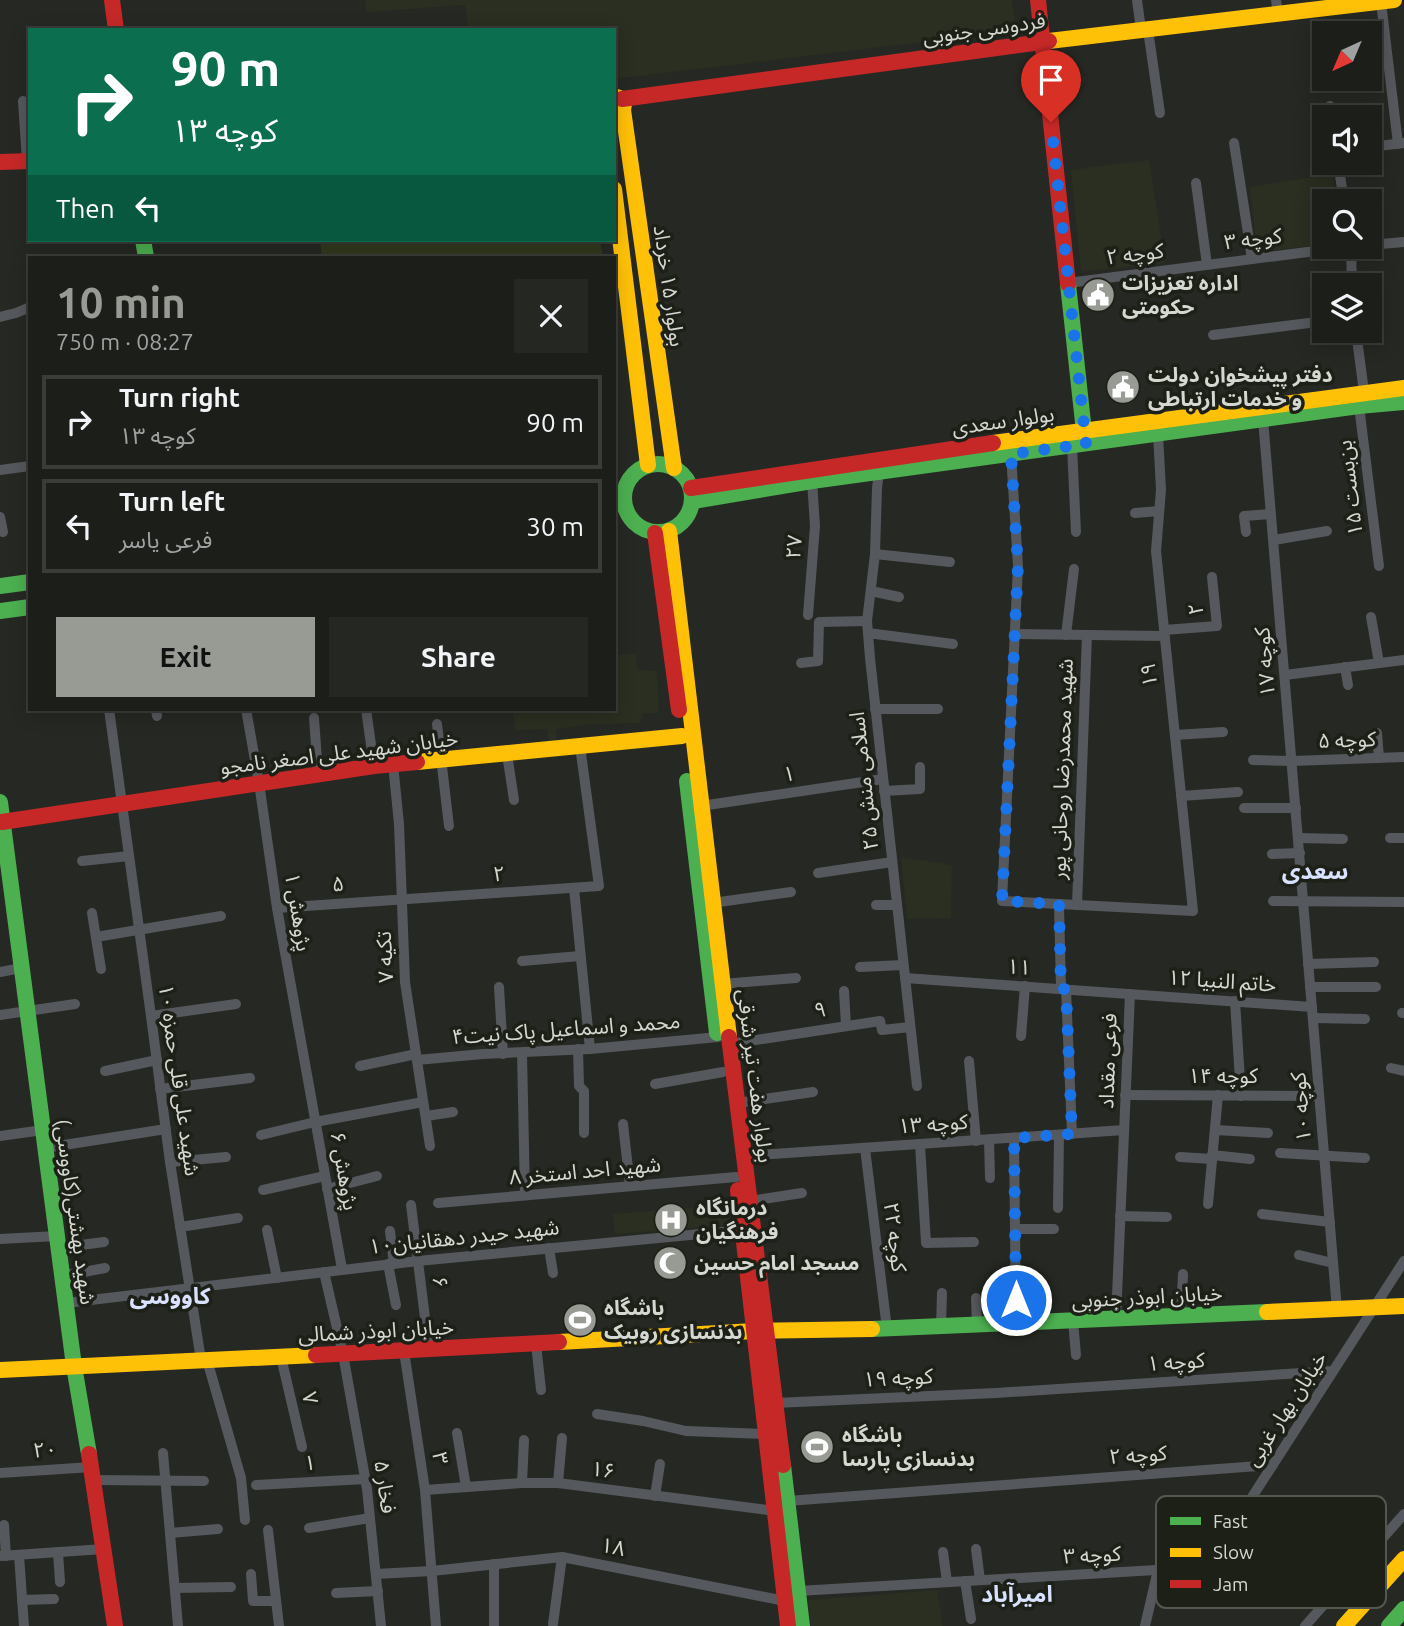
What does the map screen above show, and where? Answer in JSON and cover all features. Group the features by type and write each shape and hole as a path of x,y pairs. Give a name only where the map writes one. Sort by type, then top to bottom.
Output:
{"main road":[{"path":"112,0 116,28"},
{"path":"1038,0 1068,283 1081,440"},
{"name":"فردوسی جنوبی","path":"618,105 1145,30 1277,7 1387,1"},
{"name":"بولوار ۱۵ خرداد","path":"618,105 674,468"},
{"path":"0,162 28,161"},
{"name":"بولوار ۱۵ خرداد","path":"616,205 648,465"},
{"name":"بولوار سعدی","path":"692,494 1011,454 1081,440 1158,434 1263,419 1404,388"},
{"name":"بولوار سعدی","path":"692,494 1362,399 1404,402"},
{"path":"648,465 674,468 687,480 692,494 689,514 681,524 662,532 645,530 622,519 625,507 619,496 631,476 648,465"},
{"name":"بولوار هفت تیر شرقی","path":"662,532 682,736 724,1041 737,1103 750,1201 761,1331 765,1434 781,1506"},
{"name":"بولوار هفت تیر شرقی","path":"662,532 708,854 714,961 722,985 723,1072 742,1230 775,1403 781,1506 791,1596 788,1626"},
{"path":"0,586 28,582"},
{"path":"0,611 28,607"},
{"name":"خیابان شهید علی اصغر نامجو","path":"1,822 374,766 682,736"},
{"name":"شهید بهشتی(کاووسی)","path":"0,802 6,903 21,968 74,1366 93,1473 115,1626"},
{"name":"خیابان ابوذر جنوبی","path":"761,1331 941,1327 1404,1306"},
{"name":"خیابان ابوذر شمالی","path":"0,1370 761,1331"},
{"path":"1386,1579 1404,1559"},
{"name":"بولوار هفت تیر شرقی","path":"791,1596 802,1626"},
{"path":"1344,1626 1360,1608"},
{"path":"1388,1626 1404,1609"}],"street":[{"path":"1137,0 1160,113"},
{"path":"1382,146 1401,144 1387,1"},
{"path":"23,101 28,151"},
{"path":"1234,143 1252,259"},
{"path":"1196,183 1207,265"},
{"path":"1382,243 1404,242"},
{"name":"کوچه ۳","path":"1207,265 1312,252"},
{"name":"کوچه ۲","path":"1068,283 1207,265"},
{"path":"0,317 28,308"},
{"path":"1213,335 1312,323"},
{"name":"بن‌بست ۱۵","path":"1357,343 1379,566"},
{"name":"کوچه ۱۷","path":"1263,419 1303,901"},
{"name":"۱۹","path":"1076,905 1193,911 1156,551 1161,490 1158,434"},
{"path":"1076,531 1081,440"},
{"path":"1011,454 1018,566 1002,901 1076,905"},
{"path":"0,470 28,466"},
{"name":"اسلامی منش ۲۵","path":"879,472 876,554 868,627 917,1086"},
{"name":"۲۷","path":"808,615 815,526 812,481"},
{"path":"1135,513 1159,511"},
{"path":"1246,532 1244,516 1271,514"},
{"path":"0,517 3,532"},
{"path":"1274,540 1327,531"},
{"path":"876,554 950,562"},
{"path":"1066,635 1074,569"},
{"name":"۲","path":"1164,633 1217,625 1212,577"},
{"path":"871,592 899,597"},
{"path":"1371,617 1379,663"},
{"path":"801,663 818,661 819,622 868,627 953,644"},
{"path":"1014,634 1164,633"},
{"name":"شهید محمدرضا روحانی پور","path":"1076,905 1087,635"},
{"path":"1285,675 1404,660"},
{"path":"1345,667 1348,685"},
{"path":"875,709 938,709"},
{"name":"شهید علی قلی حمزه ۱۰","path":"108,711 170,1162 190,1288 204,1360 241,1478 245,1520"},
{"name":"پژوهش ۱","path":"246,711 277,908 315,1122"},
{"path":"366,711 374,766"},
{"path":"314,718 318,774"},
{"path":"437,724 449,826"},
{"path":"1175,735 1223,732"},
{"path":"1377,733 1379,758"},
{"name":"۲","path":"402,899 599,886 580,746"},
{"path":"506,754 514,800"},
{"name":"کوچه ۵","path":"1253,760 1404,757"},
{"name":"تکیه ۷","path":"393,764 399,824 405,982 430,1146"},
{"path":"884,791 920,789 920,767"},
{"name":"۱","path":"701,806 883,779"},
{"path":"1181,796 1238,792"},
{"path":"1244,808 1296,808"},
{"path":"1298,838 1343,839"},
{"path":"1390,838 1404,838"},
{"path":"1272,853 1300,853"},
{"path":"82,861 129,856"},
{"path":"817,873 892,862"},
{"path":"574,888 584,1049 579,1086 584,1091 584,1133"},
{"path":"712,903 791,891"},
{"name":"۵","path":"277,908 402,899"},
{"path":"1273,901 1404,902"},
{"name":"کوچه ۱۰","path":"1303,901 1337,1310"},
{"path":"1059,904 1072,1134"},
{"path":"876,905 897,905"},
{"path":"92,913 101,969"},
{"path":"96,937 220,916"},
{"path":"522,961 580,956"},
{"path":"1308,964 1374,962"},
{"path":"860,967 904,965"},
{"path":"0,972 21,968"},
{"path":"722,985 796,978"},
{"name":"۱۱","path":"905,978 1130,994"},
{"path":"1021,1035 1025,986"},
{"path":"499,987 503,1054"},
{"path":"1310,987 1376,987"},
{"path":"844,991 846,1026"},
{"name":"خاتم النبیا ۱۲","path":"1130,994 1235,1002 1312,1012"},
{"name":"فرعی مقداد","path":"1124,1130 1130,994"},
{"path":"1235,1002 1241,1096"},
{"path":"0,1014 75,1004"},
{"path":"151,1016 236,1004"},
{"path":"1312,1012 1365,1019"},
{"name":"۹","path":"724,1041 880,1021 882,1030 910,1027"},
{"name":"محمد و اسماعیل پاک نیت۴","path":"360,1066 416,1057 724,1041"},
{"path":"522,1053 525,1195"},
{"path":"105,1071 157,1060"},
{"path":"970,1061 976,1141"},
{"path":"1391,1068 1404,1070"},
{"path":"655,1084 723,1072"},
{"path":"160,1089 250,1078"},
{"path":"737,1103 813,1092"},
{"name":"کوچه ۱۴","path":"1125,1095 1319,1096"},
{"path":"1208,1205 1218,1096"},
{"path":"261,1135 423,1102"},
{"path":"426,1116 453,1112"},
{"name":"پژوهش ۶","path":"315,1122 342,1269"},
{"path":"623,1125 630,1186"},
{"path":"45,1148 166,1129"},
{"path":"0,1136 43,1130"},
{"path":"1116,1319 1124,1130"},
{"name":"کوچه ۱۳","path":"744,1156 1124,1130"},
{"path":"1215,1130 1268,1133"},
{"path":"1058,1208 1059,1135"},
{"path":"1014,1138 1016,1324"},
{"path":"989,1140 990,1178"},
{"path":"920,1145 926,1243 974,1242"},
{"name":"کوچه ۲۲","path":"865,1148 887,1329"},
{"path":"1280,1153 1366,1158"},
{"path":"170,1162 226,1157"},
{"path":"1180,1157 1250,1159"},
{"path":"263,1190 325,1176"},
{"path":"327,1189 377,1177"},
{"name":"شهید احد استخر ۸","path":"438,1203 736,1177"},
{"path":"750,1201 802,1193"},
{"path":"411,1205 418,1261"},
{"path":"1262,1214 1329,1222"},
{"path":"1120,1216 1167,1217"},
{"path":"180,1227 238,1218"},
{"path":"1015,1229 1054,1229"},
{"path":"267,1230 277,1278"},
{"name":"شهید حیدر دهقانیان۱۰","path":"66,1303 342,1269 742,1230"},
{"path":"390,1231 396,1305"},
{"path":"0,1238 104,1242"},
{"path":"549,1248 553,1273"},
{"path":"1299,1255 1333,1263"},
{"name":"۶","path":"418,1261 429,1350"},
{"name":"خیابان بهار غربی","path":"1253,1496 1404,1261"},
{"path":"62,1276 105,1268"},
{"name":"فخار ۵","path":"324,1272 343,1354 366,1479 381,1626"},
{"path":"1181,1316 1183,1275"},
{"path":"941,1327 942,1293"},
{"path":"976,1298 977,1325"},
{"path":"1073,1321 1076,1355"},
{"path":"536,1344 541,1390"},
{"name":"۳","path":"404,1351 425,1490 436,1626"},
{"name":"۷","path":"281,1357 302,1447"},
{"name":"کوچه ۱","path":"1022,1391 1333,1371"},
{"name":"کوچه ۱۹","path":"775,1403 1022,1391"},
{"path":"597,1414 686,1431 765,1434"},
{"path":"457,1433 466,1487"},
{"path":"558,1483 562,1438"},
{"path":"522,1483 524,1440"},
{"path":"163,1453 178,1626"},
{"path":"655,1496 660,1464"},
{"name":"کوچه ۲","path":"781,1506 1007,1484 1273,1465"},
{"name":"۲۰","path":"0,1473 93,1473 165,1482 204,1482"},
{"name":"۱","path":"256,1485 366,1479"},
{"name":"۱۶","path":"425,1490 558,1483 655,1496 781,1506"},
{"path":"1386,1534 1404,1514"},
{"path":"309,1528 370,1518"},
{"path":"4,1525 3,1556 104,1549"},
{"path":"170,1533 218,1529"},
{"path":"268,1530 279,1626"},
{"path":"976,1549 980,1580"},
{"path":"58,1552 60,1582"},
{"path":"943,1552 947,1582"},
{"path":"19,1555 24,1626"},
{"path":"554,1624 562,1557"},
{"name":"۱۸","path":"376,1574 432,1571 562,1557 791,1596 947,1582"},
{"path":"494,1564 494,1626"},
{"name":"کوچه ۳","path":"947,1582 1156,1570"},
{"path":"251,1574 253,1601 276,1601"},
{"path":"1145,1626 1156,1579"},
{"path":"965,1581 971,1619"},
{"path":"174,1588 231,1587"},
{"path":"336,1593 378,1591"},
{"path":"23,1600 54,1599"},
{"path":"1305,1626 1321,1608"}],"shaded area":[{"path":"365,0 1012,0 1016,31 616,79 616,28 469,28 465,5 367,12"},
{"path":"1149,160 1165,263 1081,272 1071,170"},
{"path":"1332,175 1334,189 1312,189 1312,246 1257,252 1250,187"},
{"path":"635,653 638,670 657,671 659,713 643,713 640,723 592,724 556,729 557,739 549,741 547,729 515,730 513,711 616,711 616,655"},
{"path":"901,857 952,865 951,918 907,919"},
{"name":"درمانگاه فرهنگیان","path":"727,1205 729,1225 615,1234 613,1214"},
{"path":"937,1590 943,1626 811,1626 808,1600"}],"green space":[{"path":"320,242 600,242 603,256 322,256"}],"traffic: fast":[{"path":"143,242 146,256"},
{"path":"1068,284 1085,441"},
{"path":"693,501 812,481 1404,402"},
{"path":"665,464 686,479 692,491 692,498 690,511 682,522 665,532 651,532 634,522 626,511 624,491 634,474 645,466 665,464"},
{"path":"0,586 28,582"},
{"path":"0,611 28,607"},
{"path":"687,781 717,1033"},
{"path":"0,802 74,1366 89,1454"},
{"path":"872,1329 1267,1312"},
{"path":"783,1465 802,1626"},
{"path":"1389,1626 1404,1609"}],"traffic: slow":[{"path":"1049,41 1394,0"},
{"path":"616,97 622,99 624,104 674,468"},
{"path":"616,205 648,465"},
{"path":"993,443 1404,388"},
{"path":"669,531 729,1037"},
{"path":"417,762 682,736"},
{"path":"1267,1312 1404,1306"},
{"path":"559,1342 754,1331 872,1329"},
{"path":"0,1370 316,1355"},
{"path":"1386,1579 1404,1559"},
{"path":"1344,1626 1360,1608"}],"traffic: jam":[{"path":"112,0 116,28"},
{"path":"1038,0 1068,284"},
{"path":"622,99 1049,41"},
{"path":"0,162 28,161"},
{"path":"691,488 993,443"},
{"path":"655,533 679,710"},
{"path":"2,822 374,766 417,762"},
{"path":"729,1037 783,1465"},
{"path":"738,1190 788,1626"},
{"path":"316,1355 559,1342"},
{"path":"89,1454 115,1626"}],"place":[{"name":"اداره تعزیزات حکومتی","path":"1098,295"},
{"name":"دفتر پیشخوان دولت و خدمات ارتباطی","path":"1123,387"},
{"name":"درمانگاه فرهنگیان","path":"671,1220"},
{"name":"مسجد امام حسین","path":"670,1263"},
{"name":"باشگاه بدنسازی روبیک","path":"580,1320"},
{"name":"باشگاه بدنسازی پارسا","path":"817,1447"}],"district":[{"name":"سعدی","path":"1315,871"},
{"name":"کاووسی","path":"170,1296"},
{"name":"امیرآباد","path":"1017,1594"}],"route":[{"path":"1016,1300 1014,1138 1072,1134 1066,989 1061,989 1059,904 1002,901 1018,566 1011,454 1086,444 1051,122"}]}
